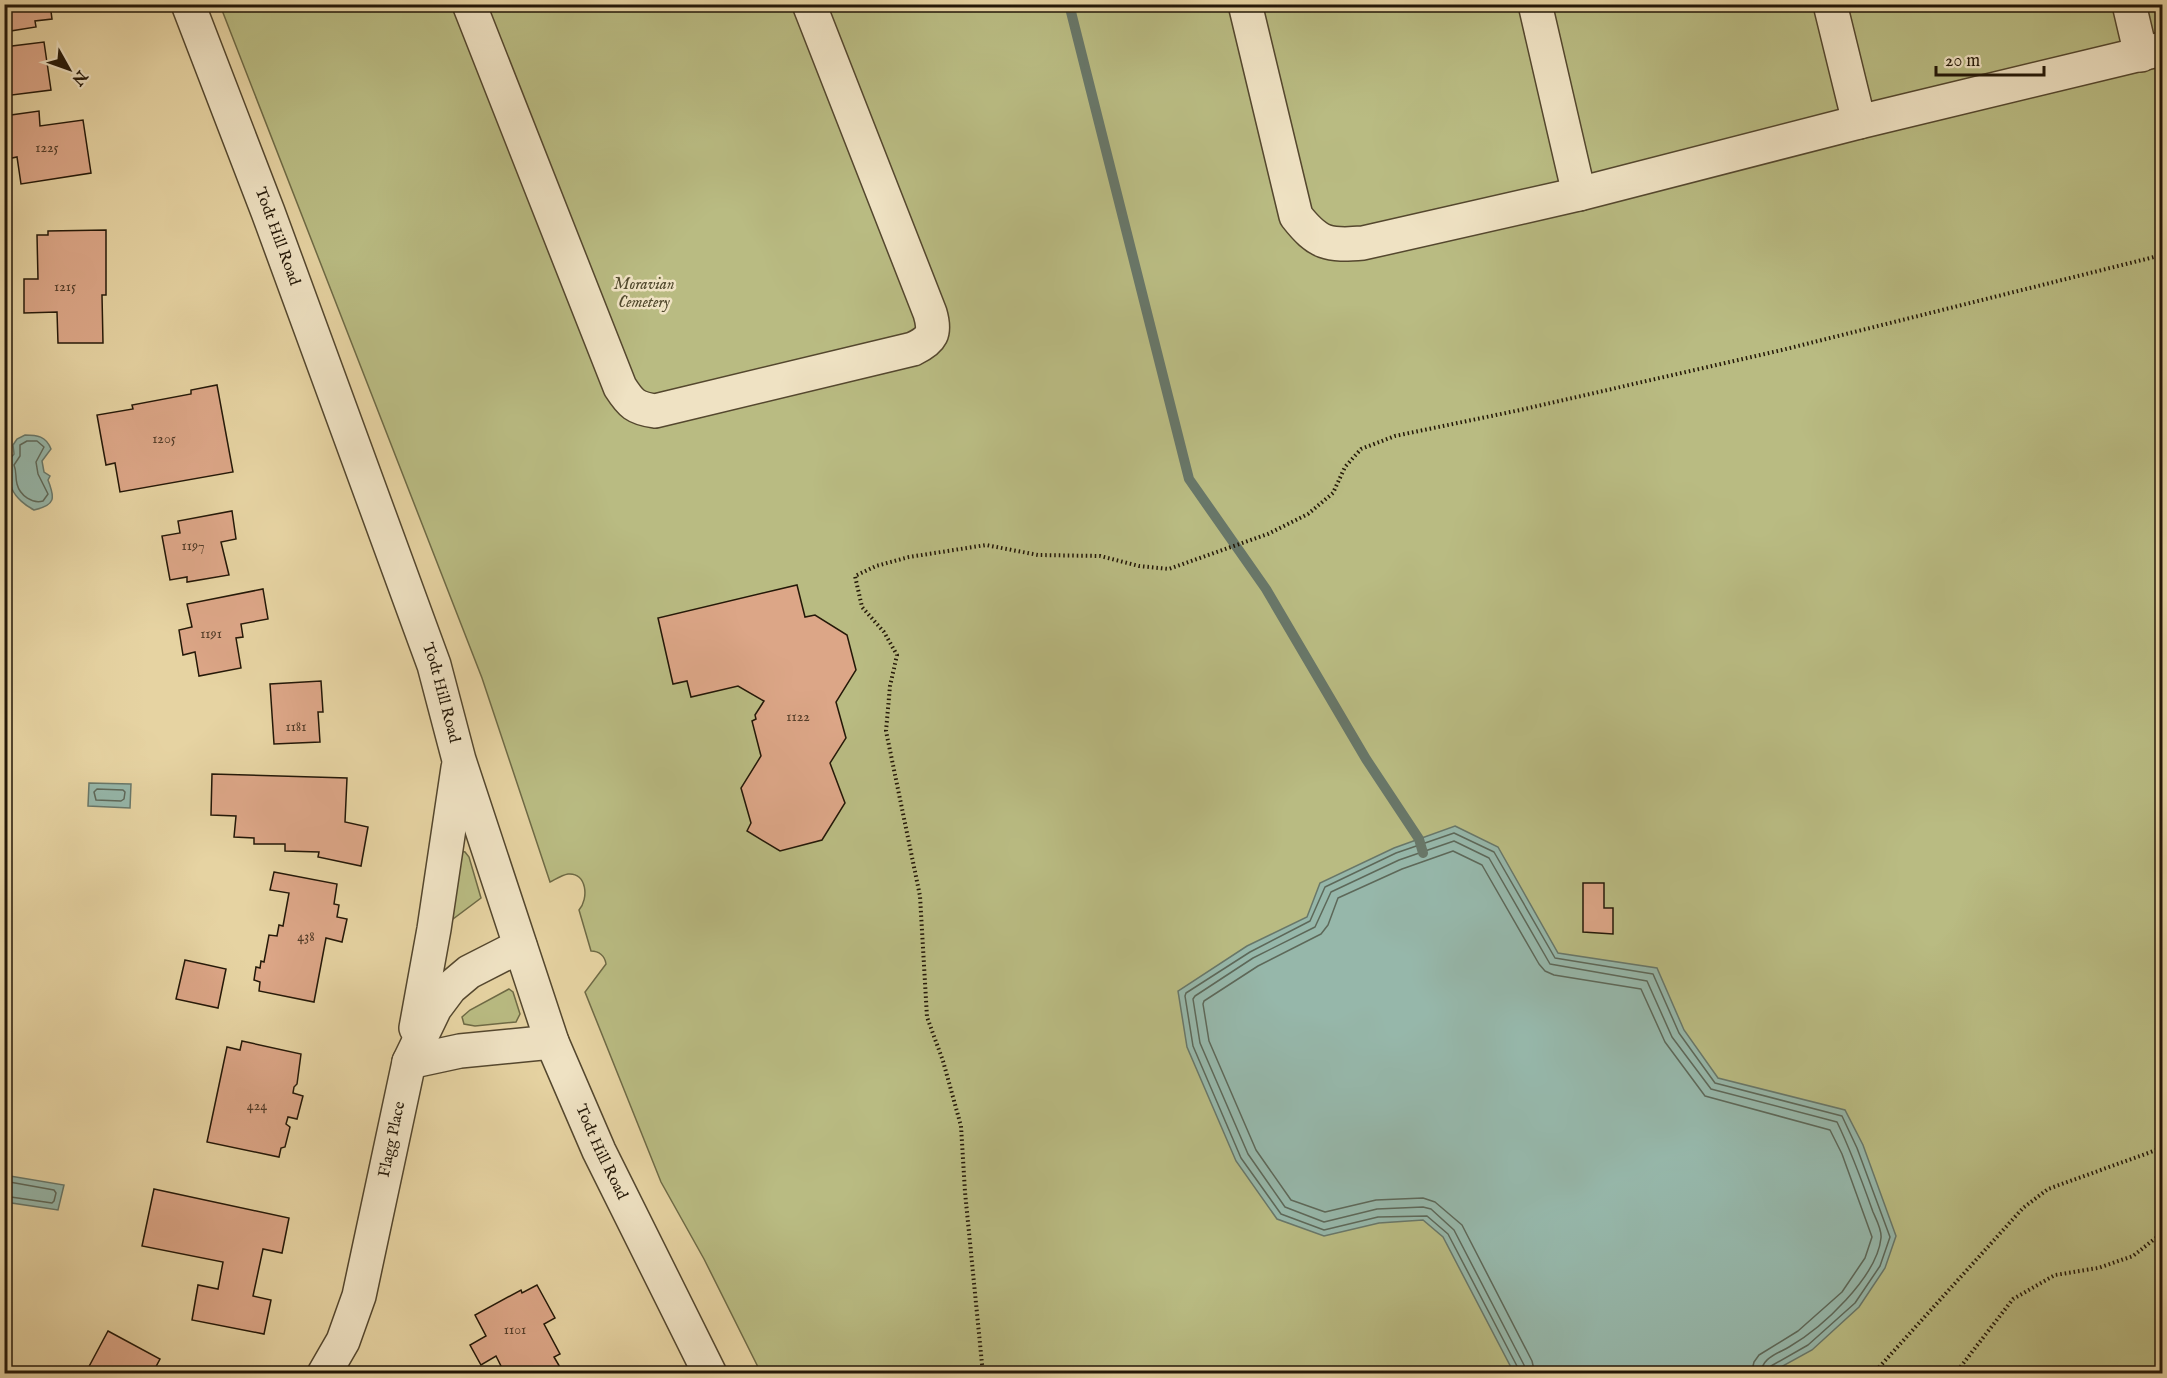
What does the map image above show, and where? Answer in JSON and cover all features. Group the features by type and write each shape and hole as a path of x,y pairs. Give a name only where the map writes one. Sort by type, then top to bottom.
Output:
{"street":[{"name":"Todt Hill Road","path":"188,4 268,212 434,665 459,760 552,1042 599,1151 710,1374"},
{"path":"469,4 620,387 639,409 655,411 913,349 926,344 932,335 933,324 930,313 809,4"},
{"path":"1245,4 1296,216 1307,230 1320,240 1341,245 1363,243 1579,194 1858,122 2152,52 2129,4"},
{"path":"1535,4 1579,194"},
{"path":"1830,4 1858,122"},
{"path":"459,760 434,929 410,1062 460,1051 552,1042"},
{"name":"Flagg Place","path":"324,1374 343,1341 359,1296 410,1062 435,1008 450,988 469,972 520,946"}],"path":[{"path":"983,1374 965,1192 961,1126 943,1061 927,1017 920,896 885,731 890,686 897,655 884,632 862,607 855,576 876,566 909,557 986,545 1038,555 1100,556 1139,566 1169,569 1258,537 1308,514 1333,493 1345,467 1361,449 1395,436 1782,350 2163,255"},
{"path":"1873,1374 2024,1208 2048,1189 2163,1148"},
{"path":"1955,1374 2013,1299 2055,1275 2098,1268 2133,1256 2163,1233"}],"green space":[{"name":"Moravian Cemetery","path":"220,5 2162,5 2162,1373 761,1373 704,1259 661,1182 585,992 606,964 601,954 591,951 579,910 584,899 584,887 579,877 568,874 550,882 482,678"},
{"path":"461,851 469,857 481,898 450,919"},
{"path":"509,989 513,992 520,1014 516,1022 475,1026 464,1024 462,1017 470,1010"}],"water":[{"path":"25,435 41,437 47,441 51,449 42,461 44,472 50,476 48,480 52,500 46,506 34,510 14,492 6,464 14,454 13,445 17,439"},
{"path":"89,783 131,784 130,808 88,806"},
{"path":"1455,826 1498,847 1558,953 1657,968 1684,1030 1718,1078 1845,1110 1863,1145 1896,1236 1885,1268 1859,1307 1812,1350 1770,1373 1514,1373 1443,1237 1423,1220 1379,1223 1324,1236 1277,1219 1236,1161 1187,1047 1178,991 1247,946 1307,917 1320,883 1394,848"},
{"path":"4,1175 64,1185 58,1210 5,1202"}],"building":[{"path":"4,4 50,4 52,19 35,21 36,27 4,32"},
{"path":"44,42 51,90 4,96 4,47"},
{"path":"39,111 40,126 83,120 91,173 21,184 17,157 7,159 4,116"},
{"path":"106,230 106,295 102,295 103,343 58,343 57,312 24,313 24,279 38,279 37,235 48,235 48,231"},
{"path":"217,385 233,472 120,492 115,463 106,465 97,415 133,409 132,405 191,394 191,390"},
{"path":"232,511 236,539 221,542 229,575 187,582 187,577 170,580 162,536 180,533 178,521"},
{"path":"797,585 805,617 815,615 847,635 856,670 836,702 846,738 830,763 845,803 822,840 780,851 747,831 751,823 741,788 761,756 752,721 756,719 755,715 764,701 738,686 691,697 687,681 673,684 658,618"},
{"path":"263,589 268,619 241,624 243,637 236,638 241,668 199,676 195,652 183,655 179,630 192,627 187,604"},
{"path":"321,681 323,712 318,712 320,742 274,744 270,684"},
{"path":"212,774 347,778 345,822 368,827 361,866 318,857 319,852 285,851 285,844 254,844 254,838 234,837 236,816 211,815"},
{"path":"274,872 337,884 334,904 339,905 337,917 347,919 342,942 326,938 314,1002 259,991 260,982 254,980 256,967 260,968 261,961 264,962 269,935 277,936 279,925 283,926 289,893 270,890"},
{"path":"1583,883 1604,883 1604,908 1613,908 1613,934 1583,932"},
{"path":"185,960 226,969 218,1008 176,999"},
{"path":"242,1041 301,1054 297,1084 293,1093 303,1096 297,1119 288,1117 286,1124 290,1127 285,1147 281,1148 279,1157 207,1142 227,1047 240,1050"},
{"path":"154,1189 289,1218 282,1253 263,1249 253,1296 271,1300 264,1334 192,1320 198,1285 218,1289 223,1262 142,1246"},
{"path":"537,1285 555,1318 544,1324 560,1354 554,1357 564,1374 505,1374 496,1356 481,1365 470,1345 486,1336 475,1315 521,1290 522,1293"},
{"path":"108,1331 160,1359 152,1374 85,1374"}],"waterway":[{"path":"1069,4 1189,479 1266,589 1366,759 1419,839 1423,853"}]}
